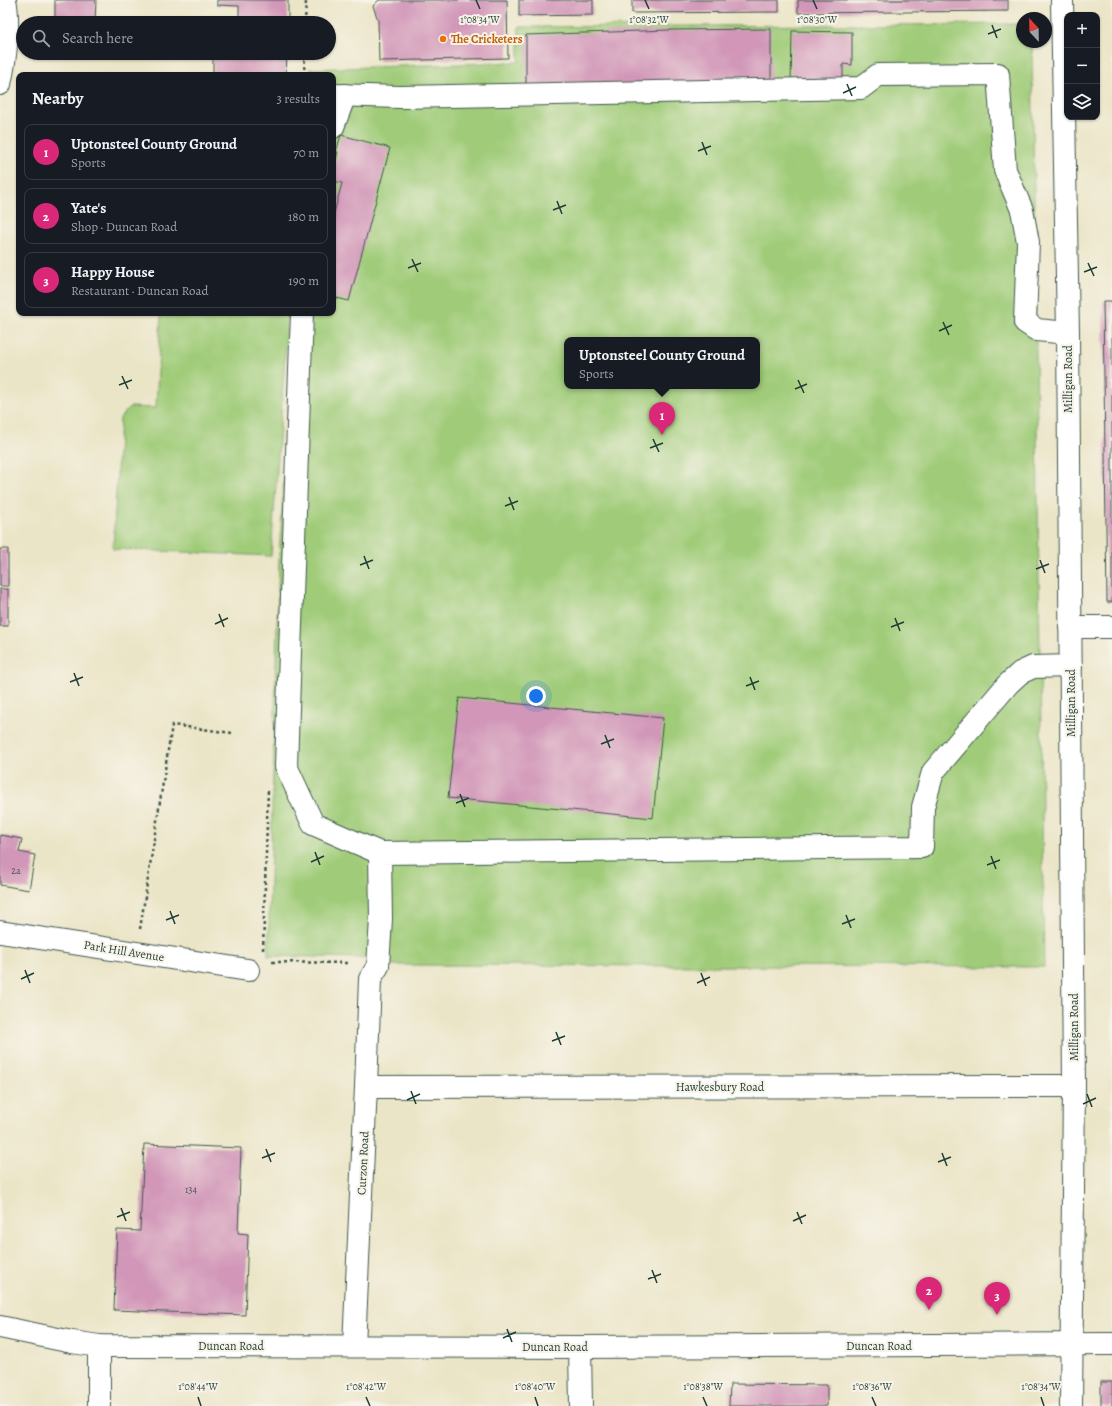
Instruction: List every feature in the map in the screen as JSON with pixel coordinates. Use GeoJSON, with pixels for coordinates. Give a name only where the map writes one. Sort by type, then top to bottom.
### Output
{"type":"FeatureCollection","features":[{"type":"Feature","properties":{"kind":"street"},"geometry":{"type":"LineString","coordinates":[[5,0],[6,33],[4,61],[7,83]]}},
{"type":"Feature","properties":{"kind":"street","name":"Milligan Road"},"geometry":{"type":"LineString","coordinates":[[1062,0],[1068,333],[1074,1086],[1071,1406]]}},
{"type":"Feature","properties":{"kind":"street"},"geometry":{"type":"LineString","coordinates":[[336,111],[339,95],[408,96],[860,88],[878,75],[998,74],[1005,170],[1022,210],[1028,242],[1025,322],[1037,330],[1068,333]]}},
{"type":"Feature","properties":{"kind":"street"},"geometry":{"type":"LineString","coordinates":[[302,316],[286,766],[313,824],[380,853],[922,848],[923,807],[932,772],[1008,684],[1020,674],[1033,666],[1071,666]]}},
{"type":"Feature","properties":{"kind":"street"},"geometry":{"type":"LineString","coordinates":[[1070,627],[1112,627]]}},
{"type":"Feature","properties":{"kind":"street","name":"Curzon Road"},"geometry":{"type":"LineString","coordinates":[[354,1346],[370,979],[378,966],[381,919],[380,853]]}},
{"type":"Feature","properties":{"kind":"street","name":"Park Hill Avenue"},"geometry":{"type":"LineString","coordinates":[[0,932],[248,970]]}},
{"type":"Feature","properties":{"kind":"street","name":"Hawkesbury Road"},"geometry":{"type":"LineString","coordinates":[[366,1087],[1074,1086]]}},
{"type":"Feature","properties":{"kind":"street","name":"Duncan Road"},"geometry":{"type":"LineString","coordinates":[[0,1326],[72,1342],[99,1346],[580,1347],[1112,1344]]}},
{"type":"Feature","properties":{"kind":"street"},"geometry":{"type":"LineString","coordinates":[[99,1346],[99,1406]]}},
{"type":"Feature","properties":{"kind":"street"},"geometry":{"type":"LineString","coordinates":[[580,1347],[581,1406]]}},
{"type":"Feature","properties":{"kind":"path"},"geometry":{"type":"LineString","coordinates":[[305,16],[306,0]]}},
{"type":"Feature","properties":{"kind":"path"},"geometry":{"type":"LineString","coordinates":[[304,72],[305,60]]}},
{"type":"Feature","properties":{"kind":"path"},"geometry":{"type":"LineString","coordinates":[[136,953],[172,725],[232,733]]}},
{"type":"Feature","properties":{"kind":"green space"},"geometry":{"type":"Polygon","coordinates":[[[1016,24],[1016,48],[1032,48],[1044,967],[395,965],[369,958],[268,956],[279,557],[295,316],[336,316],[336,72],[310,72],[310,69],[519,62],[519,27],[1016,24]]]}},
{"type":"Feature","properties":{"kind":"green space"},"geometry":{"type":"Polygon","coordinates":[[[161,316],[288,316],[271,556],[113,549],[120,418],[130,407],[156,408],[161,316]]]}},
{"type":"Feature","properties":{"kind":"building"},"geometry":{"type":"Polygon","coordinates":[[[55,0],[96,0],[95,16],[55,16],[55,0]]]}},
{"type":"Feature","properties":{"kind":"building"},"geometry":{"type":"Polygon","coordinates":[[[217,0],[288,0],[288,16],[239,16],[239,6],[217,5],[217,0]]]}},
{"type":"Feature","properties":{"kind":"building","name":"The Cricketers"},"geometry":{"type":"Polygon","coordinates":[[[379,0],[507,0],[508,58],[379,61],[378,20],[373,6],[379,0]]]}},
{"type":"Feature","properties":{"kind":"building"},"geometry":{"type":"Polygon","coordinates":[[[519,0],[593,0],[593,15],[519,16],[519,0]]]}},
{"type":"Feature","properties":{"kind":"building"},"geometry":{"type":"Polygon","coordinates":[[[632,0],[779,0],[779,12],[632,13],[632,0]]]}},
{"type":"Feature","properties":{"kind":"building"},"geometry":{"type":"Polygon","coordinates":[[[798,0],[1008,0],[1008,11],[798,13],[798,0]]]}},
{"type":"Feature","properties":{"kind":"building"},"geometry":{"type":"Polygon","coordinates":[[[771,29],[771,81],[526,91],[526,35],[669,30],[771,29]]]}},
{"type":"Feature","properties":{"kind":"building"},"geometry":{"type":"Polygon","coordinates":[[[792,31],[852,32],[852,65],[843,64],[843,86],[791,85],[792,31]]]}},
{"type":"Feature","properties":{"kind":"building"},"geometry":{"type":"Polygon","coordinates":[[[213,60],[287,60],[286,72],[213,72],[213,60]]]}},
{"type":"Feature","properties":{"kind":"building"},"geometry":{"type":"Polygon","coordinates":[[[341,135],[390,148],[349,301],[336,298],[336,206],[342,183],[336,182],[336,160],[338,152],[336,152],[341,135]]]}},
{"type":"Feature","properties":{"kind":"building"},"geometry":{"type":"Polygon","coordinates":[[[1103,301],[1112,301],[1112,602],[1107,602],[1103,301]]]}},
{"type":"Feature","properties":{"kind":"building"},"geometry":{"type":"Polygon","coordinates":[[[0,549],[8,549],[8,586],[0,586],[0,549]]]}},
{"type":"Feature","properties":{"kind":"building"},"geometry":{"type":"Polygon","coordinates":[[[0,589],[8,589],[8,626],[0,626],[0,589]]]}},
{"type":"Feature","properties":{"kind":"building"},"geometry":{"type":"Polygon","coordinates":[[[459,698],[663,718],[653,818],[448,798],[459,698]]]}},
{"type":"Feature","properties":{"kind":"building"},"geometry":{"type":"Polygon","coordinates":[[[0,835],[22,839],[19,852],[35,855],[29,890],[0,885],[0,835]]]}},
{"type":"Feature","properties":{"kind":"building"},"geometry":{"type":"Polygon","coordinates":[[[144,1144],[241,1148],[238,1233],[248,1234],[245,1315],[114,1310],[117,1230],[140,1231],[144,1144]]]}},
{"type":"Feature","properties":{"kind":"building"},"geometry":{"type":"Polygon","coordinates":[[[1101,1382],[1112,1382],[1112,1406],[1101,1406],[1101,1382]]]}},
{"type":"Feature","properties":{"kind":"building"},"geometry":{"type":"Polygon","coordinates":[[[730,1384],[827,1385],[827,1406],[729,1406],[730,1384]]]}},
{"type":"Feature","properties":{"kind":"place","name":"The Cricketers"},"geometry":{"type":"Point","coordinates":[443,39]}},
{"type":"Feature","properties":{"kind":"place","name":"Uptonsteel County Ground"},"geometry":{"type":"Point","coordinates":[662,435]}},
{"type":"Feature","properties":{"kind":"place","name":"Yate's"},"geometry":{"type":"Point","coordinates":[929,1310]}},
{"type":"Feature","properties":{"kind":"place","name":"Happy House"},"geometry":{"type":"Point","coordinates":[997,1315]}}]}
